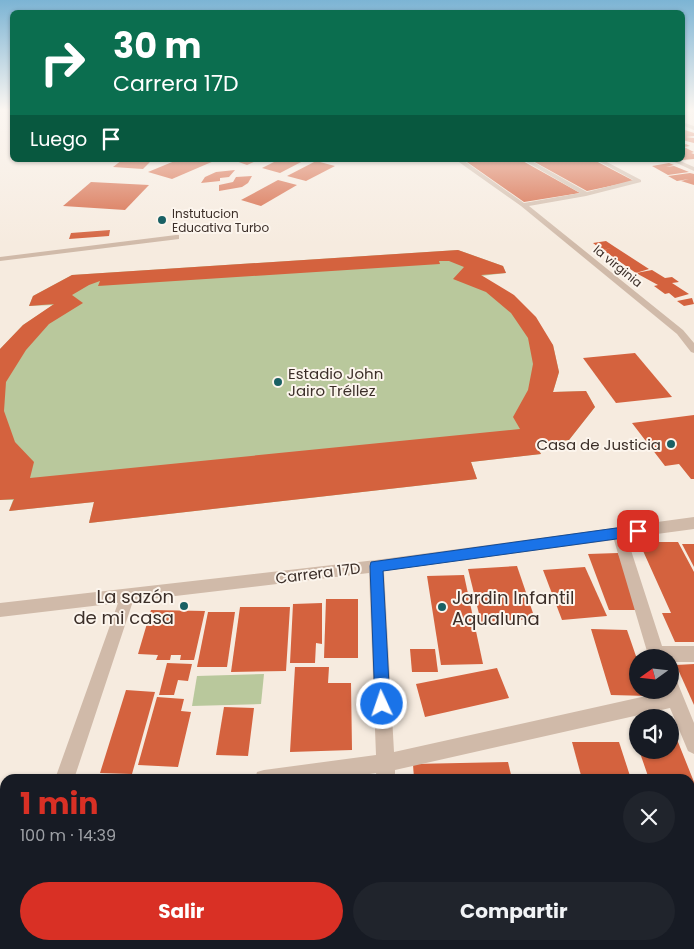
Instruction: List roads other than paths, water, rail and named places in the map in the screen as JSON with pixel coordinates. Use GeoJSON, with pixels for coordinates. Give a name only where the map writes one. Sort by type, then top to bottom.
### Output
{"type":"FeatureCollection","features":[{"type":"Feature","properties":{"kind":"street","name":"la virginia"},"geometry":{"type":"LineString","coordinates":[[462,162],[523,205],[680,332],[694,350]]}},
{"type":"Feature","properties":{"kind":"street"},"geometry":{"type":"LineString","coordinates":[[530,162],[586,194]]}},
{"type":"Feature","properties":{"kind":"street"},"geometry":{"type":"LineString","coordinates":[[523,205],[586,194],[639,181],[603,162]]}},
{"type":"Feature","properties":{"kind":"street"},"geometry":{"type":"LineString","coordinates":[[677,162],[694,170]]}},
{"type":"Feature","properties":{"kind":"street"},"geometry":{"type":"LineString","coordinates":[[0,259],[176,237]]}},
{"type":"Feature","properties":{"kind":"street","name":"Carrera 17D"},"geometry":{"type":"LineString","coordinates":[[0,610],[376,566],[694,523]]}},
{"type":"Feature","properties":{"kind":"street"},"geometry":{"type":"LineString","coordinates":[[619,533],[655,649]]}},
{"type":"Feature","properties":{"kind":"street"},"geometry":{"type":"LineString","coordinates":[[376,566],[386,771]]}},
{"type":"Feature","properties":{"kind":"street"},"geometry":{"type":"LineString","coordinates":[[66,774],[128,595]]}},
{"type":"Feature","properties":{"kind":"street"},"geometry":{"type":"LineString","coordinates":[[679,655],[694,654]]}},
{"type":"Feature","properties":{"kind":"street"},"geometry":{"type":"LineString","coordinates":[[340,774],[386,771],[648,699]]}},
{"type":"Feature","properties":{"kind":"street"},"geometry":{"type":"LineString","coordinates":[[676,699],[694,745]]}},
{"type":"Feature","properties":{"kind":"place","name":"Instutucion Educativa Turbo"},"geometry":{"type":"Point","coordinates":[162,220]}},
{"type":"Feature","properties":{"kind":"place","name":"Estadio John Jairo Tréllez"},"geometry":{"type":"Point","coordinates":[278,382]}},
{"type":"Feature","properties":{"kind":"place","name":"Casa de Justicia"},"geometry":{"type":"Point","coordinates":[671,444]}},
{"type":"Feature","properties":{"kind":"place","name":"La sazón de mi casa"},"geometry":{"type":"Point","coordinates":[184,606]}},
{"type":"Feature","properties":{"kind":"place","name":"Jardin Infantil Aqualuna"},"geometry":{"type":"Point","coordinates":[442,607]}}]}
